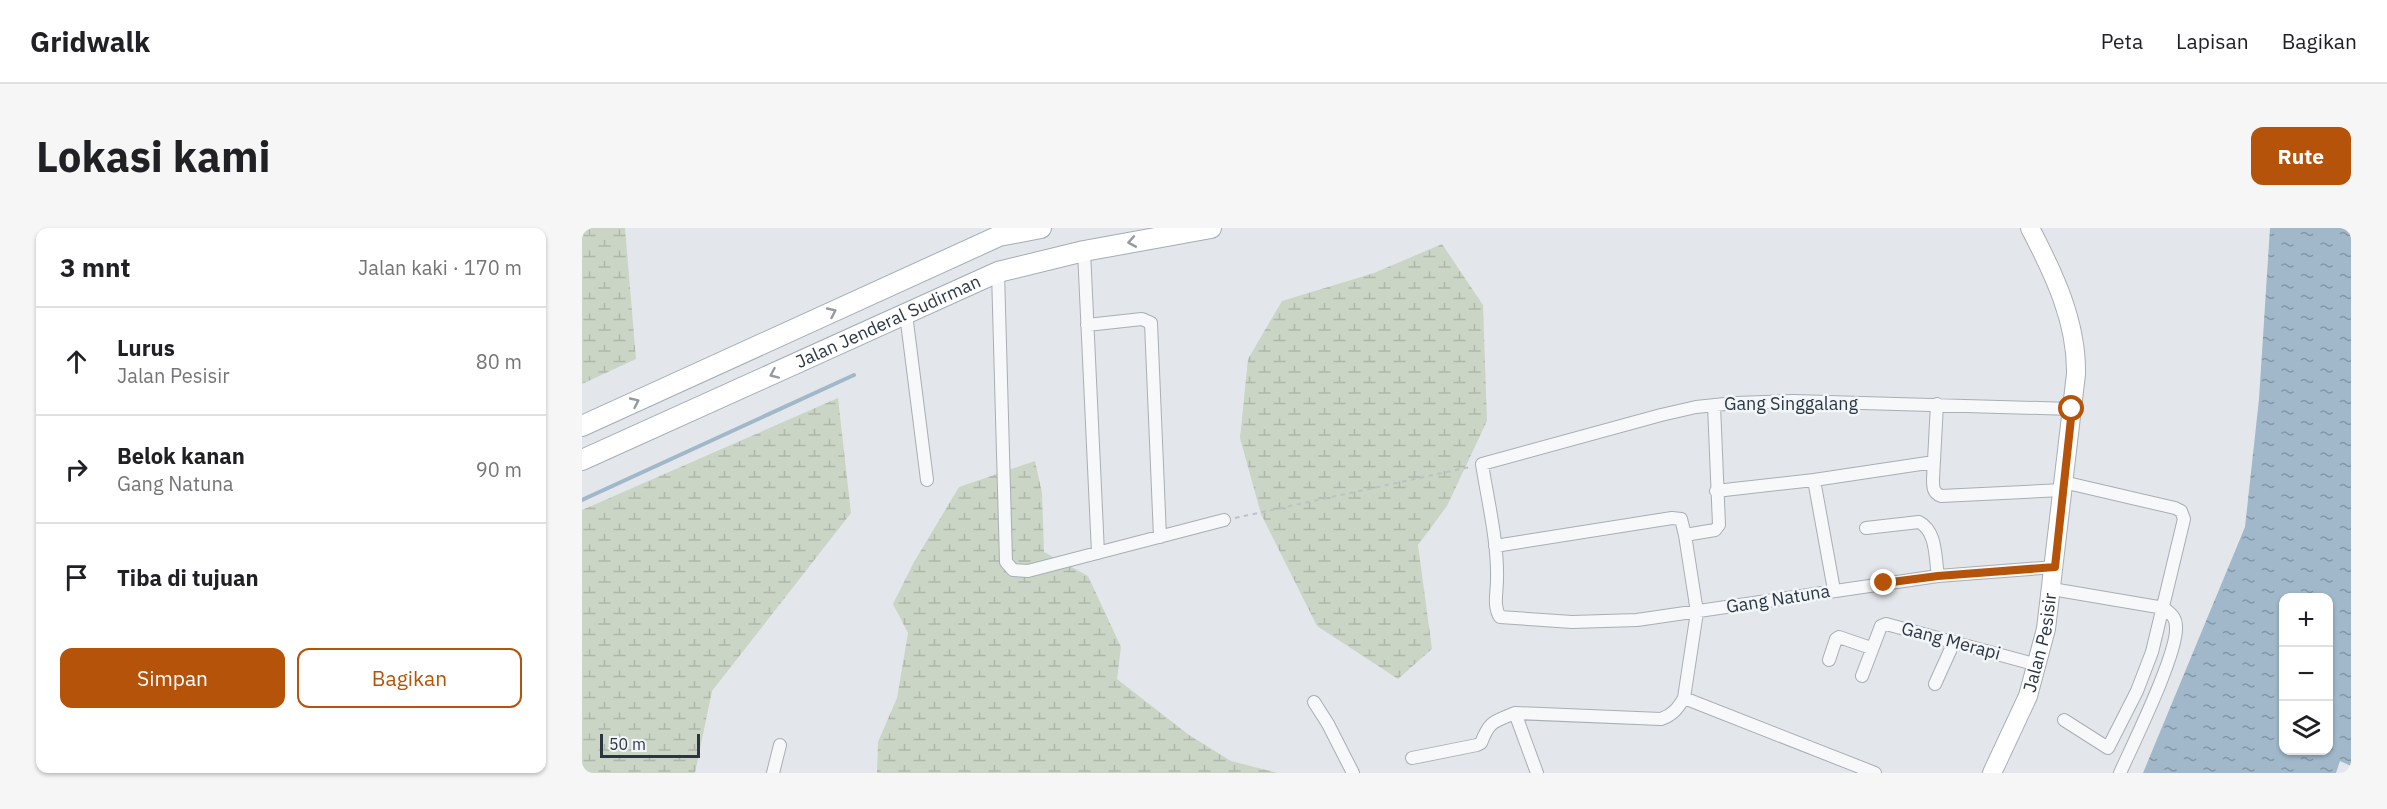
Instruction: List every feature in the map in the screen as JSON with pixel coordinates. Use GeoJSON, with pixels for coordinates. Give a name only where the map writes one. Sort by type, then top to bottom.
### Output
{"type":"FeatureCollection","features":[{"type":"Feature","properties":{"kind":"main road","name":"Jalan Jenderal Sudirman"},"geometry":{"type":"LineString","coordinates":[[582,426],[999,232],[1041,228]]}},
{"type":"Feature","properties":{"kind":"main road","name":"Jalan Jenderal Sudirman"},"geometry":{"type":"LineString","coordinates":[[582,460],[998,272],[1084,251],[1210,228]]}},
{"type":"Feature","properties":{"kind":"street","name":"Jalan Pesisir"},"geometry":{"type":"LineString","coordinates":[[1992,773],[2028,696],[2046,629],[2076,374],[2074,336],[2064,304],[2030,228]]}},
{"type":"Feature","properties":{"kind":"street"},"geometry":{"type":"LineString","coordinates":[[1084,251],[1098,553]]}},
{"type":"Feature","properties":{"kind":"street"},"geometry":{"type":"LineString","coordinates":[[998,272],[1006,562],[1013,570],[1028,571],[1224,520]]}},
{"type":"Feature","properties":{"kind":"street"},"geometry":{"type":"LineString","coordinates":[[906,314],[927,480]]}},
{"type":"Feature","properties":{"kind":"street"},"geometry":{"type":"LineString","coordinates":[[1087,325],[1142,319],[1150,323],[1160,537]]}},
{"type":"Feature","properties":{"kind":"street","name":"Gang Singgalang"},"geometry":{"type":"LineString","coordinates":[[1482,464],[1661,415],[1714,405],[1793,401],[2072,409]]}},
{"type":"Feature","properties":{"kind":"street"},"geometry":{"type":"LineString","coordinates":[[1937,404],[1933,488],[1936,494],[1941,496],[2063,486],[2181,511],[2184,522],[2152,652],[2137,691],[2108,748],[2064,720]]}},
{"type":"Feature","properties":{"kind":"street"},"geometry":{"type":"LineString","coordinates":[[1685,535],[1715,530],[1718,527],[1714,405]]}},
{"type":"Feature","properties":{"kind":"street"},"geometry":{"type":"LineString","coordinates":[[1716,491],[1814,480],[1934,462]]}},
{"type":"Feature","properties":{"kind":"street"},"geometry":{"type":"LineString","coordinates":[[1412,758],[1477,745],[1481,743],[1484,731],[1496,721],[1515,713],[1661,719],[1671,714],[1684,698],[1697,612],[1681,519],[1672,518],[1495,546],[1482,464]]}},
{"type":"Feature","properties":{"kind":"street"},"geometry":{"type":"LineString","coordinates":[[1814,480],[1834,590]]}},
{"type":"Feature","properties":{"kind":"street"},"geometry":{"type":"LineString","coordinates":[[1866,528],[1919,522],[1925,525],[1933,538],[1938,576]]}},
{"type":"Feature","properties":{"kind":"street","name":"Gang Natuna"},"geometry":{"type":"LineString","coordinates":[[1495,546],[1496,598],[1497,612],[1500,617],[1572,622],[1637,620],[1938,576],[2055,567]]}},
{"type":"Feature","properties":{"kind":"street"},"geometry":{"type":"LineString","coordinates":[[2052,589],[2164,608],[2175,620],[2175,638],[2166,664],[2120,773]]}},
{"type":"Feature","properties":{"kind":"street","name":"Gang Merapi"},"geometry":{"type":"LineString","coordinates":[[1862,676],[1881,626],[1886,624],[2038,665]]}},
{"type":"Feature","properties":{"kind":"street"},"geometry":{"type":"LineString","coordinates":[[1829,660],[1836,639],[1839,637],[1871,648]]}},
{"type":"Feature","properties":{"kind":"street"},"geometry":{"type":"LineString","coordinates":[[1935,684],[1954,642]]}},
{"type":"Feature","properties":{"kind":"street"},"geometry":{"type":"LineString","coordinates":[[1684,698],[1875,773]]}},
{"type":"Feature","properties":{"kind":"street"},"geometry":{"type":"LineString","coordinates":[[1314,702],[1353,773]]}},
{"type":"Feature","properties":{"kind":"street"},"geometry":{"type":"LineString","coordinates":[[1515,713],[1537,773]]}},
{"type":"Feature","properties":{"kind":"street"},"geometry":{"type":"LineString","coordinates":[[773,773],[780,745]]}},
{"type":"Feature","properties":{"kind":"path"},"geometry":{"type":"LineString","coordinates":[[1224,520],[1482,464]]}},
{"type":"Feature","properties":{"kind":"green space"},"geometry":{"type":"Polygon","coordinates":[[[582,228],[625,228],[636,359],[582,384],[582,228]]]}},
{"type":"Feature","properties":{"kind":"green space"},"geometry":{"type":"Polygon","coordinates":[[[1442,244],[1483,305],[1487,421],[1447,506],[1418,545],[1432,649],[1398,679],[1317,626],[1261,514],[1240,438],[1248,359],[1282,301],[1374,273],[1442,244]]]}},
{"type":"Feature","properties":{"kind":"green space"},"geometry":{"type":"Polygon","coordinates":[[[838,398],[851,513],[712,691],[695,773],[582,773],[582,510],[838,398]]]}},
{"type":"Feature","properties":{"kind":"green space"},"geometry":{"type":"Polygon","coordinates":[[[1035,461],[1042,493],[1044,552],[1088,576],[1121,647],[1117,679],[1189,735],[1231,761],[1278,773],[877,773],[878,742],[897,698],[908,633],[893,604],[914,562],[959,487],[1035,461]]]}},
{"type":"Feature","properties":{"kind":"water"},"geometry":{"type":"Polygon","coordinates":[[[2270,228],[2351,228],[2351,766],[2340,761],[2336,773],[2143,773],[2245,527],[2259,399],[2270,228]]]}},
{"type":"Feature","properties":{"kind":"waterway"},"geometry":{"type":"LineString","coordinates":[[582,500],[854,375]]}},
{"type":"Feature","properties":{"kind":"route"},"geometry":{"type":"LineString","coordinates":[[1884,583],[1938,576],[2055,567],[2072,409]]}}]}
